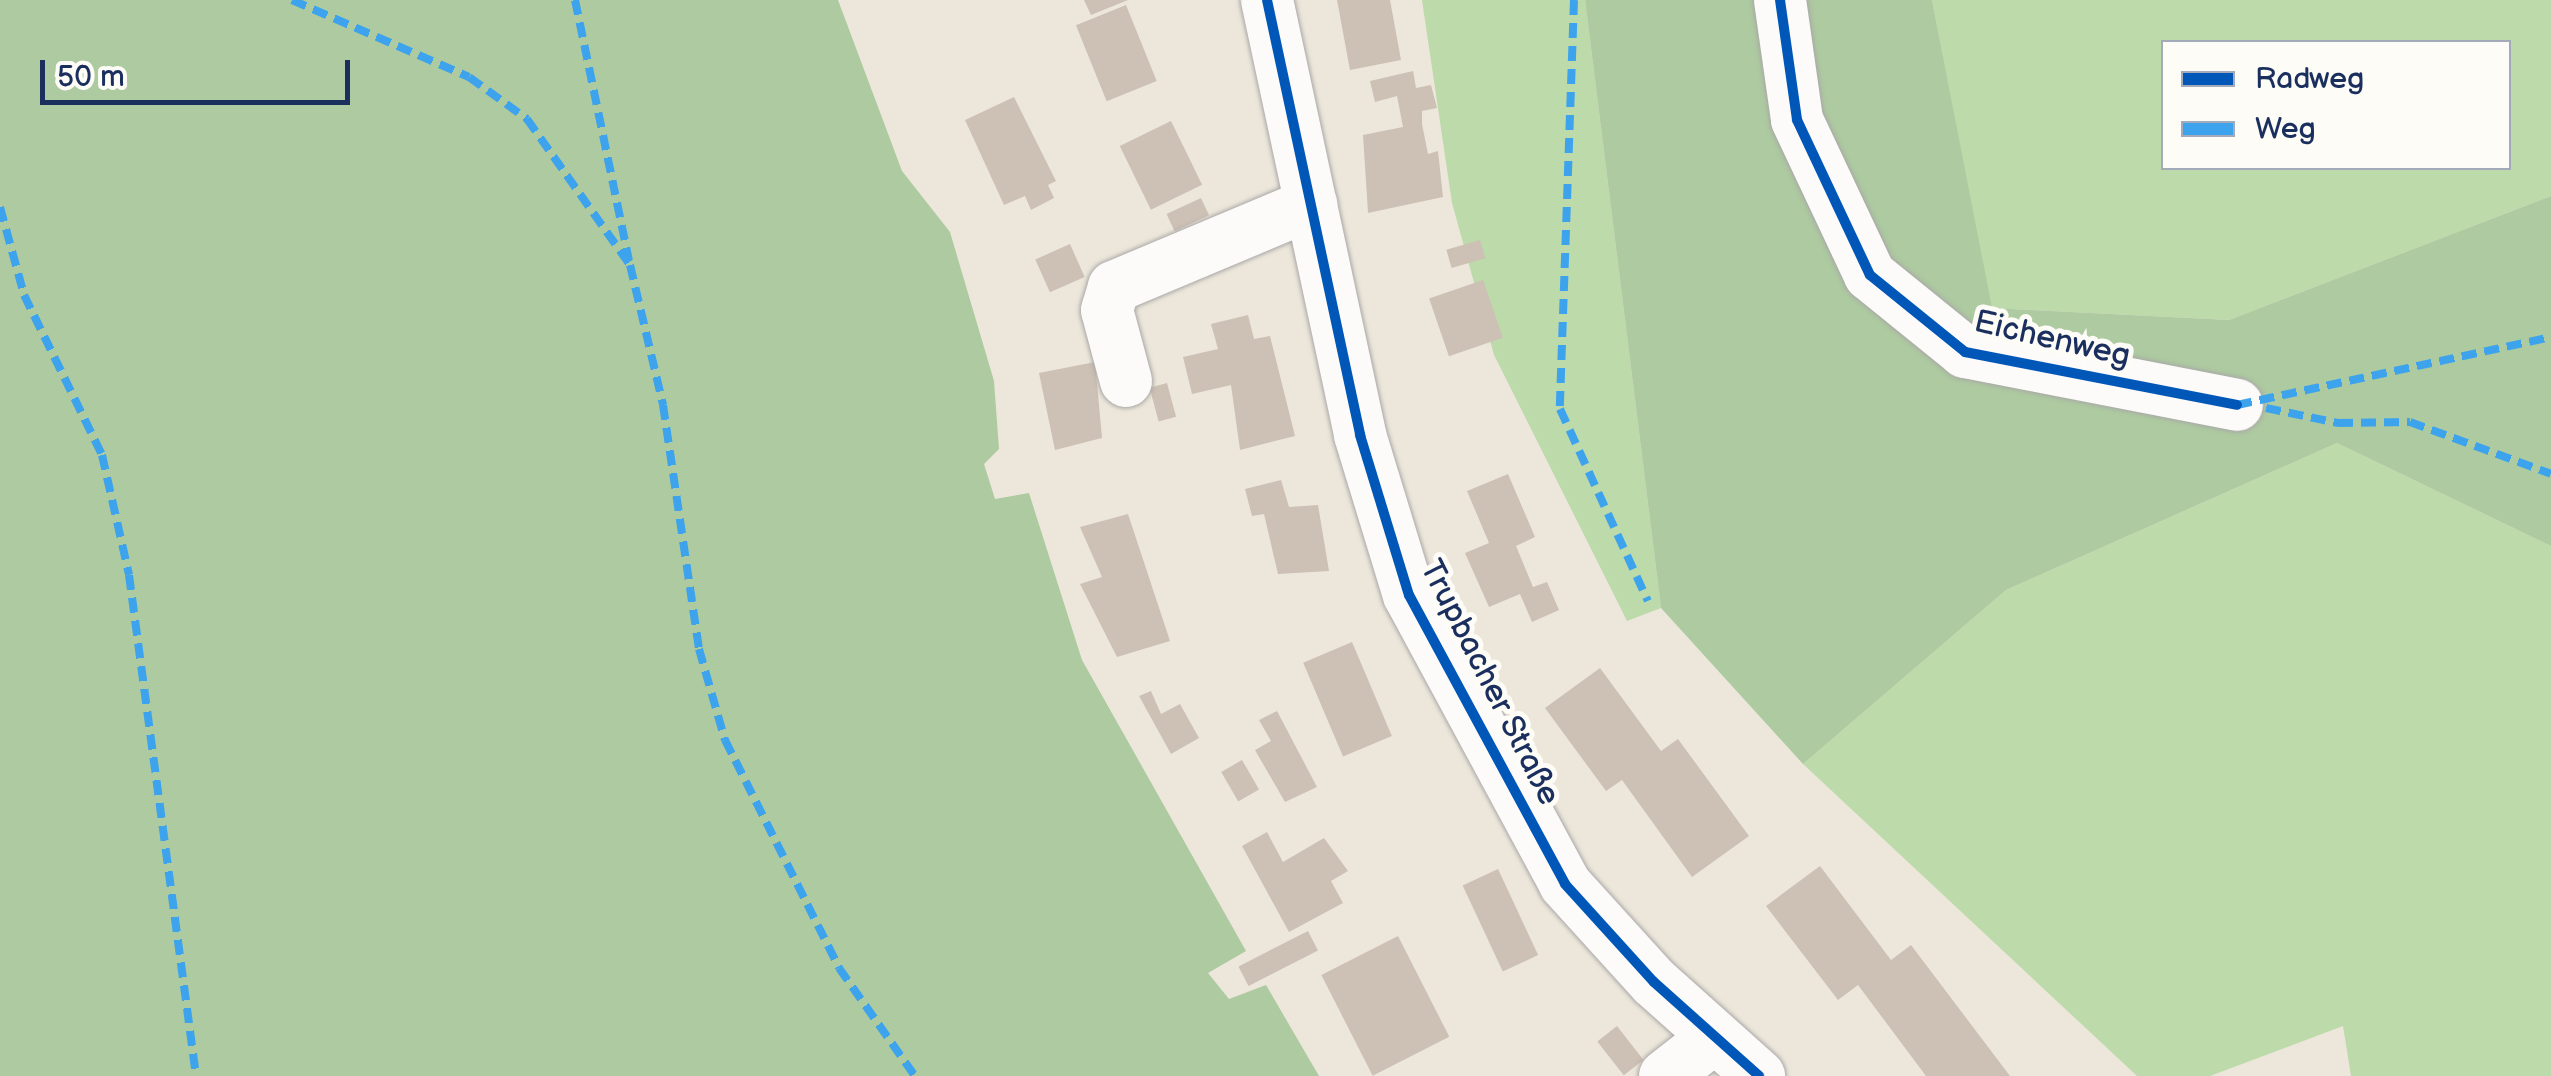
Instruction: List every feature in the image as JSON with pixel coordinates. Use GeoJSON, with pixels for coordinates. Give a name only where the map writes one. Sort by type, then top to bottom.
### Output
{"type":"FeatureCollection","features":[{"type":"Feature","properties":{"kind":"street","name":"Trupbacher Straße"},"geometry":{"type":"LineString","coordinates":[[1267,0],[1360,435],[1409,594],[1565,884],[1716,1037],[1760,1076]]}},
{"type":"Feature","properties":{"kind":"street","name":"Eichenweg"},"geometry":{"type":"LineString","coordinates":[[1780,0],[1797,120],[1870,276],[1965,352],[2237,404]]}},
{"type":"Feature","properties":{"kind":"street"},"geometry":{"type":"LineString","coordinates":[[1126,381],[1107,310],[1114,286],[1311,204]]}},
{"type":"Feature","properties":{"kind":"street"},"geometry":{"type":"LineString","coordinates":[[1664,1076],[1716,1037]]}},
{"type":"Feature","properties":{"kind":"green space"},"geometry":{"type":"Polygon","coordinates":[[[0,0],[838,0],[902,171],[950,232],[994,381],[999,449],[984,464],[995,499],[1029,493],[1082,660],[1246,951],[1208,973],[1229,999],[1266,985],[1319,1076],[0,1076],[0,0]]]}},
{"type":"Feature","properties":{"kind":"green space"},"geometry":{"type":"Polygon","coordinates":[[[1422,0],[1585,0],[1661,608],[1627,621],[1494,355],[1452,203],[1422,0]]]}},
{"type":"Feature","properties":{"kind":"green space"},"geometry":{"type":"Polygon","coordinates":[[[1585,0],[1932,0],[1992,308],[2229,320],[2551,196],[2551,546],[2337,443],[2006,590],[1803,764],[1661,608],[1585,0]]]}},
{"type":"Feature","properties":{"kind":"green space"},"geometry":{"type":"Polygon","coordinates":[[[1932,0],[2551,0],[2551,196],[2229,320],[1991,308],[1932,0]]]}},
{"type":"Feature","properties":{"kind":"green space"},"geometry":{"type":"Polygon","coordinates":[[[2337,443],[2551,546],[2551,1076],[2351,1076],[2343,1026],[2210,1076],[2137,1076],[1803,764],[2006,590],[2337,443]]]}},
{"type":"Feature","properties":{"kind":"building"},"geometry":{"type":"Polygon","coordinates":[[[1084,0],[1128,0],[1091,15],[1084,0]]]}},
{"type":"Feature","properties":{"kind":"building"},"geometry":{"type":"Polygon","coordinates":[[[1337,0],[1390,0],[1401,60],[1350,70],[1337,0]]]}},
{"type":"Feature","properties":{"kind":"building"},"geometry":{"type":"Polygon","coordinates":[[[1126,5],[1157,81],[1107,101],[1076,25],[1126,5]]]}},
{"type":"Feature","properties":{"kind":"building"},"geometry":{"type":"Polygon","coordinates":[[[1413,71],[1416,88],[1431,85],[1437,108],[1422,111],[1422,124],[1428,154],[1438,151],[1443,197],[1368,213],[1363,135],[1403,127],[1397,96],[1375,102],[1370,81],[1413,71]]]}},
{"type":"Feature","properties":{"kind":"building"},"geometry":{"type":"Polygon","coordinates":[[[1014,97],[1056,181],[1048,185],[1054,198],[1031,210],[1025,196],[1004,205],[965,120],[1014,97]]]}},
{"type":"Feature","properties":{"kind":"building"},"geometry":{"type":"Polygon","coordinates":[[[1171,121],[1202,185],[1151,210],[1120,146],[1171,121]]]}},
{"type":"Feature","properties":{"kind":"building"},"geometry":{"type":"Polygon","coordinates":[[[1201,198],[1209,215],[1175,231],[1167,214],[1201,198]]]}},
{"type":"Feature","properties":{"kind":"building"},"geometry":{"type":"Polygon","coordinates":[[[1480,240],[1485,258],[1452,268],[1446,250],[1480,240]]]}},
{"type":"Feature","properties":{"kind":"building"},"geometry":{"type":"Polygon","coordinates":[[[1070,244],[1085,277],[1050,292],[1035,259],[1070,244]]]}},
{"type":"Feature","properties":{"kind":"building"},"geometry":{"type":"Polygon","coordinates":[[[1483,280],[1503,338],[1449,356],[1429,299],[1483,280]]]}},
{"type":"Feature","properties":{"kind":"building"},"geometry":{"type":"Polygon","coordinates":[[[1248,315],[1254,339],[1270,336],[1295,436],[1240,450],[1231,385],[1192,394],[1183,357],[1218,349],[1211,324],[1248,315]]]}},
{"type":"Feature","properties":{"kind":"building"},"geometry":{"type":"Polygon","coordinates":[[[1095,362],[1102,438],[1055,450],[1039,373],[1095,362]]]}},
{"type":"Feature","properties":{"kind":"building"},"geometry":{"type":"Polygon","coordinates":[[[1167,383],[1176,417],[1159,421],[1150,388],[1167,383]]]}},
{"type":"Feature","properties":{"kind":"building"},"geometry":{"type":"Polygon","coordinates":[[[1508,474],[1535,537],[1516,546],[1533,587],[1547,582],[1559,610],[1532,622],[1520,594],[1489,607],[1465,553],[1489,543],[1467,491],[1508,474]]]}},
{"type":"Feature","properties":{"kind":"building"},"geometry":{"type":"Polygon","coordinates":[[[1281,480],[1289,507],[1318,505],[1329,571],[1278,574],[1264,514],[1252,516],[1245,489],[1281,480]]]}},
{"type":"Feature","properties":{"kind":"building"},"geometry":{"type":"Polygon","coordinates":[[[1128,514],[1170,641],[1117,657],[1080,584],[1102,577],[1080,527],[1128,514]]]}},
{"type":"Feature","properties":{"kind":"building"},"geometry":{"type":"Polygon","coordinates":[[[1352,642],[1392,736],[1343,757],[1303,663],[1352,642]]]}},
{"type":"Feature","properties":{"kind":"building"},"geometry":{"type":"Polygon","coordinates":[[[1600,668],[1661,751],[1678,739],[1749,836],[1692,877],[1622,780],[1606,791],[1545,708],[1600,668]]]}},
{"type":"Feature","properties":{"kind":"building"},"geometry":{"type":"Polygon","coordinates":[[[1151,691],[1161,714],[1180,704],[1199,738],[1171,754],[1139,696],[1151,691]]]}},
{"type":"Feature","properties":{"kind":"building"},"geometry":{"type":"Polygon","coordinates":[[[1277,711],[1317,787],[1285,802],[1255,750],[1271,741],[1259,720],[1277,711]]]}},
{"type":"Feature","properties":{"kind":"building"},"geometry":{"type":"Polygon","coordinates":[[[1242,760],[1259,789],[1238,801],[1221,772],[1242,760]]]}},
{"type":"Feature","properties":{"kind":"building"},"geometry":{"type":"Polygon","coordinates":[[[1267,832],[1283,862],[1324,838],[1348,871],[1331,881],[1343,903],[1289,932],[1242,846],[1267,832]]]}},
{"type":"Feature","properties":{"kind":"building"},"geometry":{"type":"Polygon","coordinates":[[[1820,866],[1891,960],[1911,945],[2010,1076],[1926,1076],[1858,985],[1838,1000],[1766,906],[1820,866]]]}},
{"type":"Feature","properties":{"kind":"building"},"geometry":{"type":"Polygon","coordinates":[[[1498,869],[1538,955],[1503,972],[1463,885],[1498,869]]]}},
{"type":"Feature","properties":{"kind":"building"},"geometry":{"type":"Polygon","coordinates":[[[1308,931],[1318,951],[1248,986],[1239,966],[1308,931]]]}},
{"type":"Feature","properties":{"kind":"building"},"geometry":{"type":"Polygon","coordinates":[[[1398,936],[1449,1037],[1373,1076],[1321,975],[1398,936]]]}},
{"type":"Feature","properties":{"kind":"building"},"geometry":{"type":"Polygon","coordinates":[[[1617,1026],[1643,1060],[1624,1075],[1597,1041],[1617,1026]]]}},
{"type":"Feature","properties":{"kind":"marked path"},"geometry":{"type":"LineString","coordinates":[[292,0],[469,77],[527,119],[630,265],[663,405],[699,649],[725,740],[839,968],[915,1076]]}},
{"type":"Feature","properties":{"kind":"marked path"},"geometry":{"type":"LineString","coordinates":[[575,0],[629,260]]}},
{"type":"Feature","properties":{"kind":"marked path"},"geometry":{"type":"LineString","coordinates":[[1574,0],[1560,409],[1648,601]]}},
{"type":"Feature","properties":{"kind":"marked path"},"geometry":{"type":"LineString","coordinates":[[0,207],[24,295],[102,455],[129,575],[196,1076]]}},
{"type":"Feature","properties":{"kind":"marked path"},"geometry":{"type":"LineString","coordinates":[[2237,405],[2551,337]]}},
{"type":"Feature","properties":{"kind":"marked path"},"geometry":{"type":"LineString","coordinates":[[2266,408],[2338,423],[2410,422],[2551,474]]}},
{"type":"Feature","properties":{"kind":"cycle path"},"geometry":{"type":"LineString","coordinates":[[1267,0],[1360,435],[1409,595],[1565,884],[1654,982],[1759,1076]]}},
{"type":"Feature","properties":{"kind":"cycle path"},"geometry":{"type":"LineString","coordinates":[[1780,0],[1797,120],[1870,275],[1965,352],[2237,405]]}}]}
